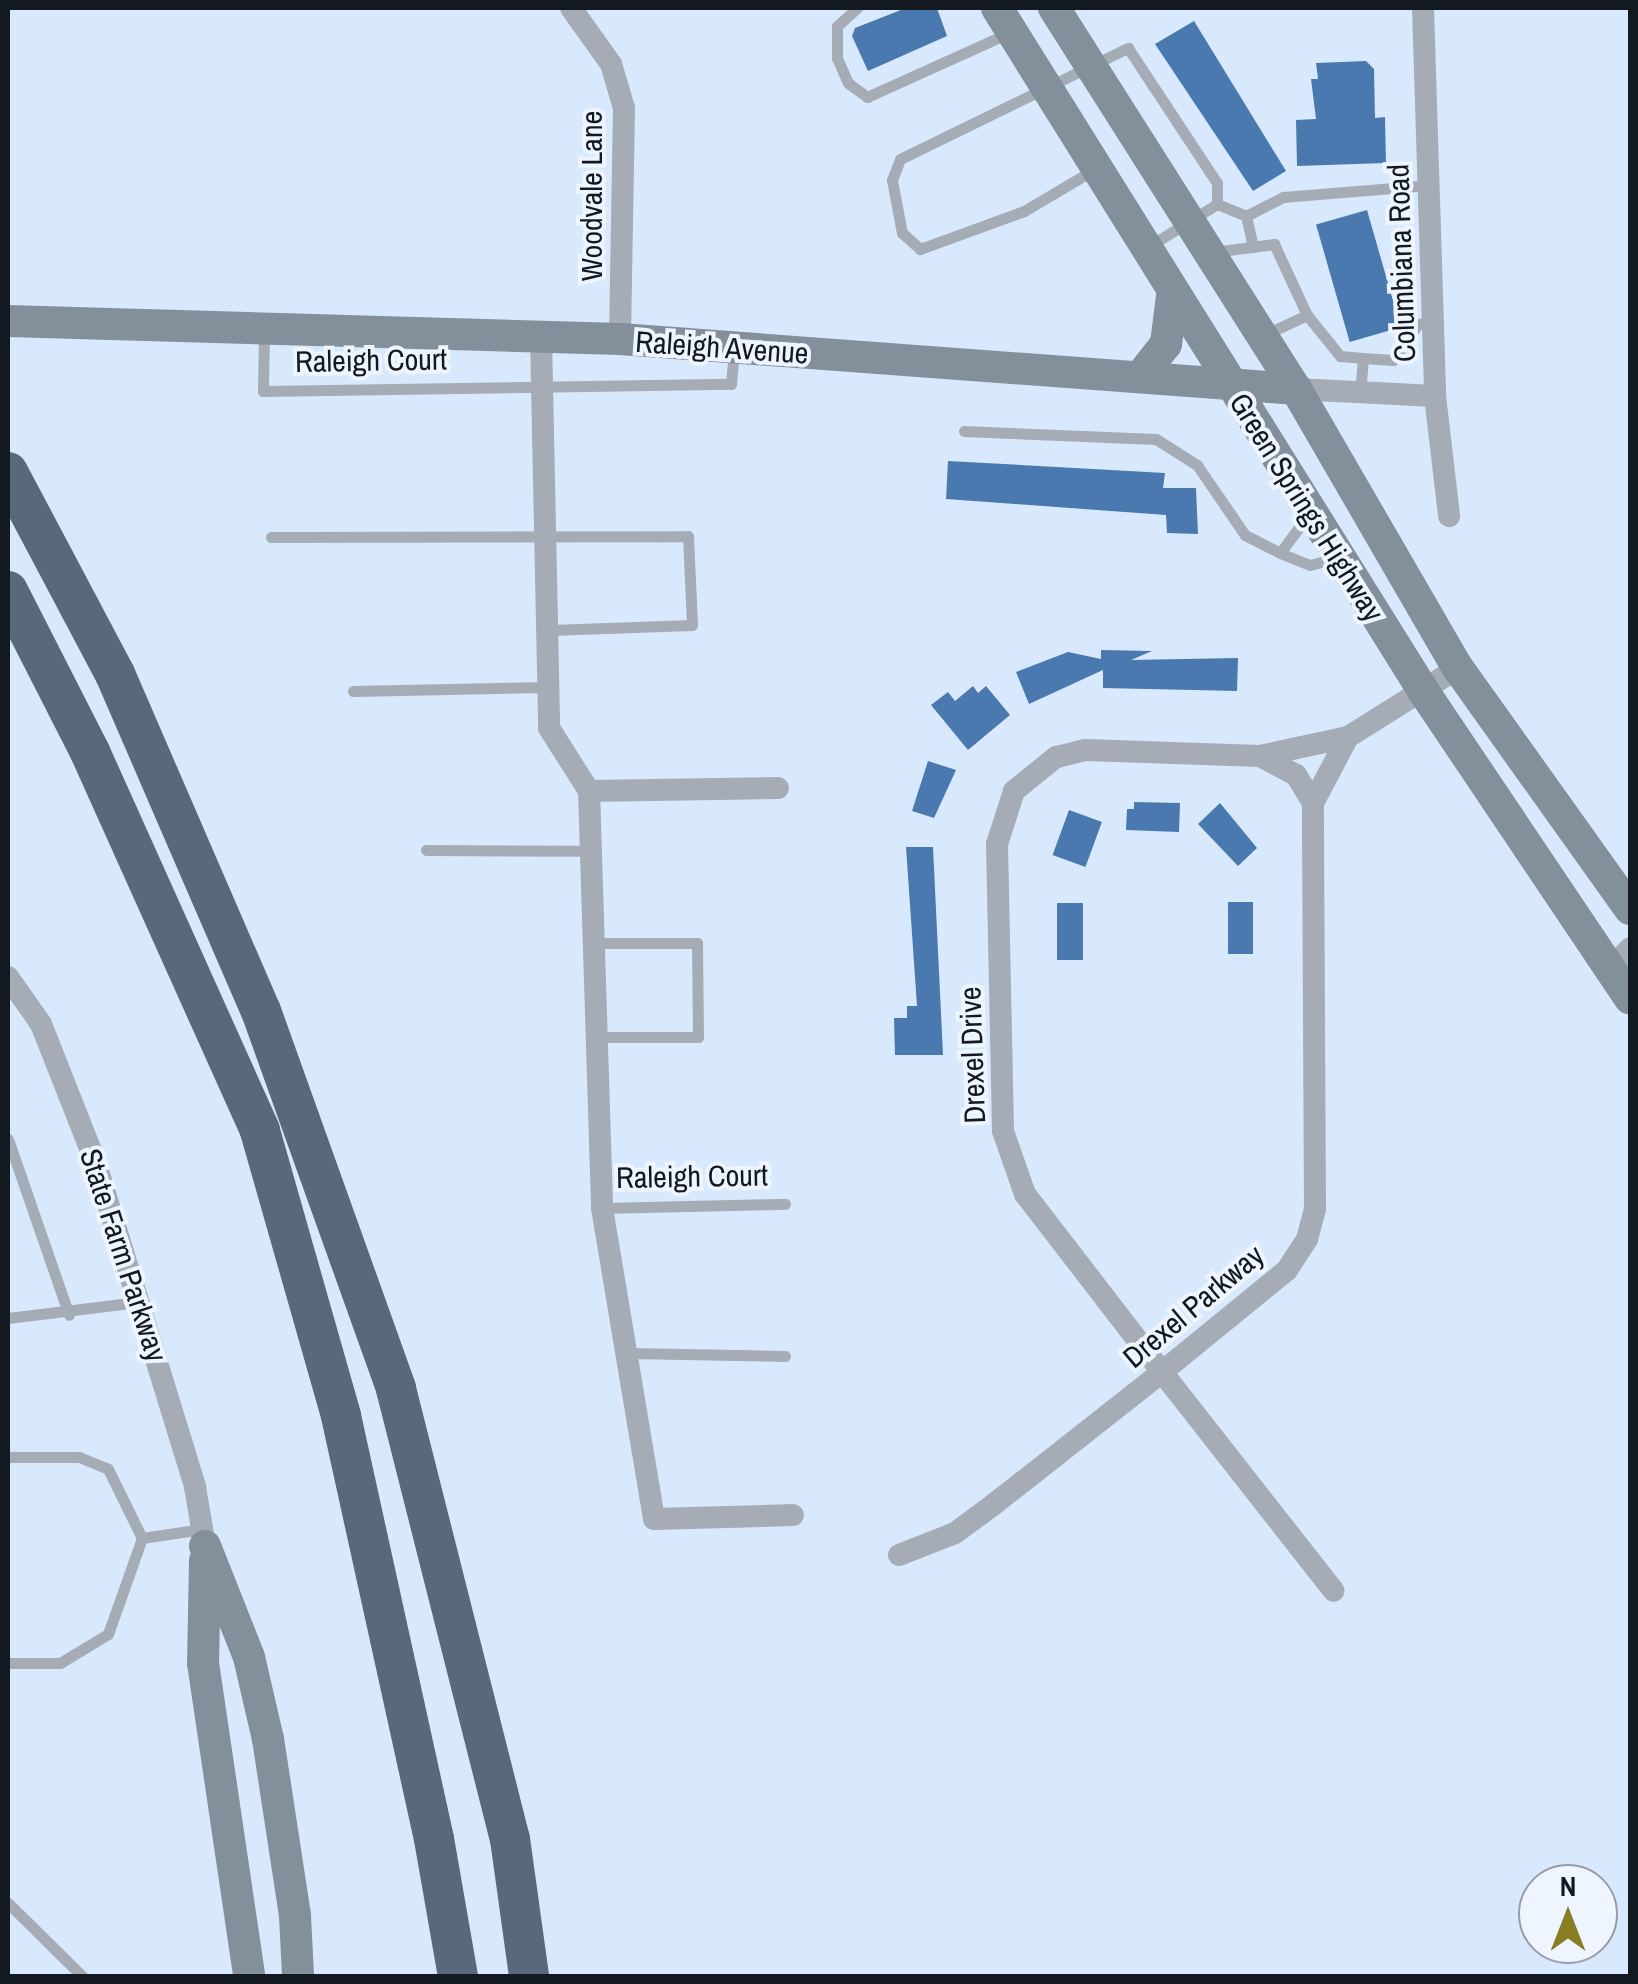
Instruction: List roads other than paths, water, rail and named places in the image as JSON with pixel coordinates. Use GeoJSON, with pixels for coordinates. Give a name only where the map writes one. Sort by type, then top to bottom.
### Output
{"type":"FeatureCollection","features":[{"type":"Feature","properties":{"kind":"highway"},"geometry":{"type":"LineString","coordinates":[[8,472],[115,674],[261,1011],[396,1389],[510,1838],[529,1976]]}},
{"type":"Feature","properties":{"kind":"highway"},"geometry":{"type":"LineString","coordinates":[[8,592],[90,752],[260,1131],[341,1416],[434,1839],[458,1976]]}},
{"type":"Feature","properties":{"kind":"highway"},"geometry":{"type":"LineString","coordinates":[[434,1839],[439,1976]]}},
{"type":"Feature","properties":{"kind":"main road","name":"Green Springs Highway"},"geometry":{"type":"LineString","coordinates":[[1054,8],[1094,70],[1204,213],[1210,253],[1296,389],[1458,668],[1630,909]]}},
{"type":"Feature","properties":{"kind":"main road","name":"Green Springs Highway"},"geometry":{"type":"LineString","coordinates":[[1005,20],[1172,296],[1424,692],[1620,958],[1630,998]]}},
{"type":"Feature","properties":{"kind":"main road"},"geometry":{"type":"LineString","coordinates":[[1140,377],[1166,344],[1172,296]]}},
{"type":"Feature","properties":{"kind":"main road","name":"Raleigh Avenue"},"geometry":{"type":"LineString","coordinates":[[8,321],[620,340],[1296,389]]}},
{"type":"Feature","properties":{"kind":"main road","name":"State Farm Parkway"},"geometry":{"type":"LineString","coordinates":[[204,1538],[204,1663],[249,1976]]}},
{"type":"Feature","properties":{"kind":"main road","name":"State Farm Parkway"},"geometry":{"type":"LineString","coordinates":[[204,1538],[249,1658],[268,1740],[295,1916],[298,1976]]}},
{"type":"Feature","properties":{"kind":"street","name":"Woodvale Lane"},"geometry":{"type":"LineString","coordinates":[[571,8],[611,64],[624,108],[620,340]]}},
{"type":"Feature","properties":{"kind":"street","name":"Columbiana Road"},"geometry":{"type":"LineString","coordinates":[[1423,8],[1435,396],[1449,516]]}},
{"type":"Feature","properties":{"kind":"street"},"geometry":{"type":"LineString","coordinates":[[541,337],[543,539],[550,630],[549,728],[590,791],[778,788]]}},
{"type":"Feature","properties":{"kind":"street","name":"Raleigh Avenue"},"geometry":{"type":"LineString","coordinates":[[1296,389],[1435,396]]}},
{"type":"Feature","properties":{"kind":"street"},"geometry":{"type":"LineString","coordinates":[[1348,736],[1458,668]]}},
{"type":"Feature","properties":{"kind":"street","name":"Drexel Drive"},"geometry":{"type":"LineString","coordinates":[[1334,1590],[1025,1194],[1003,1131],[997,844],[1014,791],[1056,757],[1114,746],[1260,756],[1348,736]]}},
{"type":"Feature","properties":{"kind":"street","name":"Drexel Parkway"},"geometry":{"type":"LineString","coordinates":[[899,1554],[955,1533],[1286,1270],[1307,1238],[1316,1209],[1312,803],[1348,736]]}},
{"type":"Feature","properties":{"kind":"street","name":"Drexel Drive"},"geometry":{"type":"LineString","coordinates":[[1260,756],[1296,775]]}},
{"type":"Feature","properties":{"kind":"street","name":"Drexel Parkway"},"geometry":{"type":"LineString","coordinates":[[1296,775],[1312,803]]}},
{"type":"Feature","properties":{"kind":"street","name":"Raleigh Court"},"geometry":{"type":"LineString","coordinates":[[590,791],[593,1037],[602,1208],[654,1519],[793,1515]]}},
{"type":"Feature","properties":{"kind":"street","name":"State Farm Parkway"},"geometry":{"type":"LineString","coordinates":[[8,977],[41,1024],[142,1301],[204,1538]]}},
{"type":"Feature","properties":{"kind":"lane"},"geometry":{"type":"LineString","coordinates":[[856,8],[838,26],[838,58],[848,83],[867,97],[1005,20]]}},
{"type":"Feature","properties":{"kind":"lane"},"geometry":{"type":"LineString","coordinates":[[1095,169],[963,238],[920,249],[902,234],[892,180],[900,160],[1094,70],[1128,48],[1217,182],[1204,213]]}},
{"type":"Feature","properties":{"kind":"lane"},"geometry":{"type":"LineString","coordinates":[[1144,249],[1204,213],[1246,216],[1283,198],[1428,185]]}},
{"type":"Feature","properties":{"kind":"lane"},"geometry":{"type":"LineString","coordinates":[[1246,216],[1254,247]]}},
{"type":"Feature","properties":{"kind":"lane"},"geometry":{"type":"LineString","coordinates":[[1210,253],[1274,244],[1307,316],[1340,356],[1394,360],[1418,324],[1433,323]]}},
{"type":"Feature","properties":{"kind":"lane"},"geometry":{"type":"LineString","coordinates":[[1262,336],[1307,316]]}},
{"type":"Feature","properties":{"kind":"lane","name":"Raleigh Court"},"geometry":{"type":"LineString","coordinates":[[264,329],[263,392],[731,384],[734,348]]}},
{"type":"Feature","properties":{"kind":"lane"},"geometry":{"type":"LineString","coordinates":[[1360,392],[1363,358]]}},
{"type":"Feature","properties":{"kind":"lane"},"geometry":{"type":"LineString","coordinates":[[964,430],[1156,438],[1198,465],[1244,535],[1310,565],[1339,557]]}},
{"type":"Feature","properties":{"kind":"lane"},"geometry":{"type":"LineString","coordinates":[[1280,553],[1311,512]]}},
{"type":"Feature","properties":{"kind":"lane"},"geometry":{"type":"LineString","coordinates":[[271,537],[688,536],[692,624],[550,630]]}},
{"type":"Feature","properties":{"kind":"lane"},"geometry":{"type":"LineString","coordinates":[[353,691],[548,687]]}},
{"type":"Feature","properties":{"kind":"lane"},"geometry":{"type":"LineString","coordinates":[[426,850],[591,851]]}},
{"type":"Feature","properties":{"kind":"lane"},"geometry":{"type":"LineString","coordinates":[[593,1037],[698,1037],[697,943],[594,943]]}},
{"type":"Feature","properties":{"kind":"lane"},"geometry":{"type":"LineString","coordinates":[[8,1139],[69,1314]]}},
{"type":"Feature","properties":{"kind":"lane","name":"Raleigh Court"},"geometry":{"type":"LineString","coordinates":[[602,1208],[784,1204]]}},
{"type":"Feature","properties":{"kind":"lane"},"geometry":{"type":"LineString","coordinates":[[8,1318],[69,1314],[142,1301]]}},
{"type":"Feature","properties":{"kind":"lane"},"geometry":{"type":"LineString","coordinates":[[628,1353],[785,1356]]}},
{"type":"Feature","properties":{"kind":"lane"},"geometry":{"type":"LineString","coordinates":[[8,1457],[79,1457],[108,1469],[142,1538],[108,1634],[60,1664],[8,1663]]}},
{"type":"Feature","properties":{"kind":"lane"},"geometry":{"type":"LineString","coordinates":[[142,1538],[204,1538]]}},
{"type":"Feature","properties":{"kind":"lane"},"geometry":{"type":"LineString","coordinates":[[8,1903],[82,1976]]}}]}
